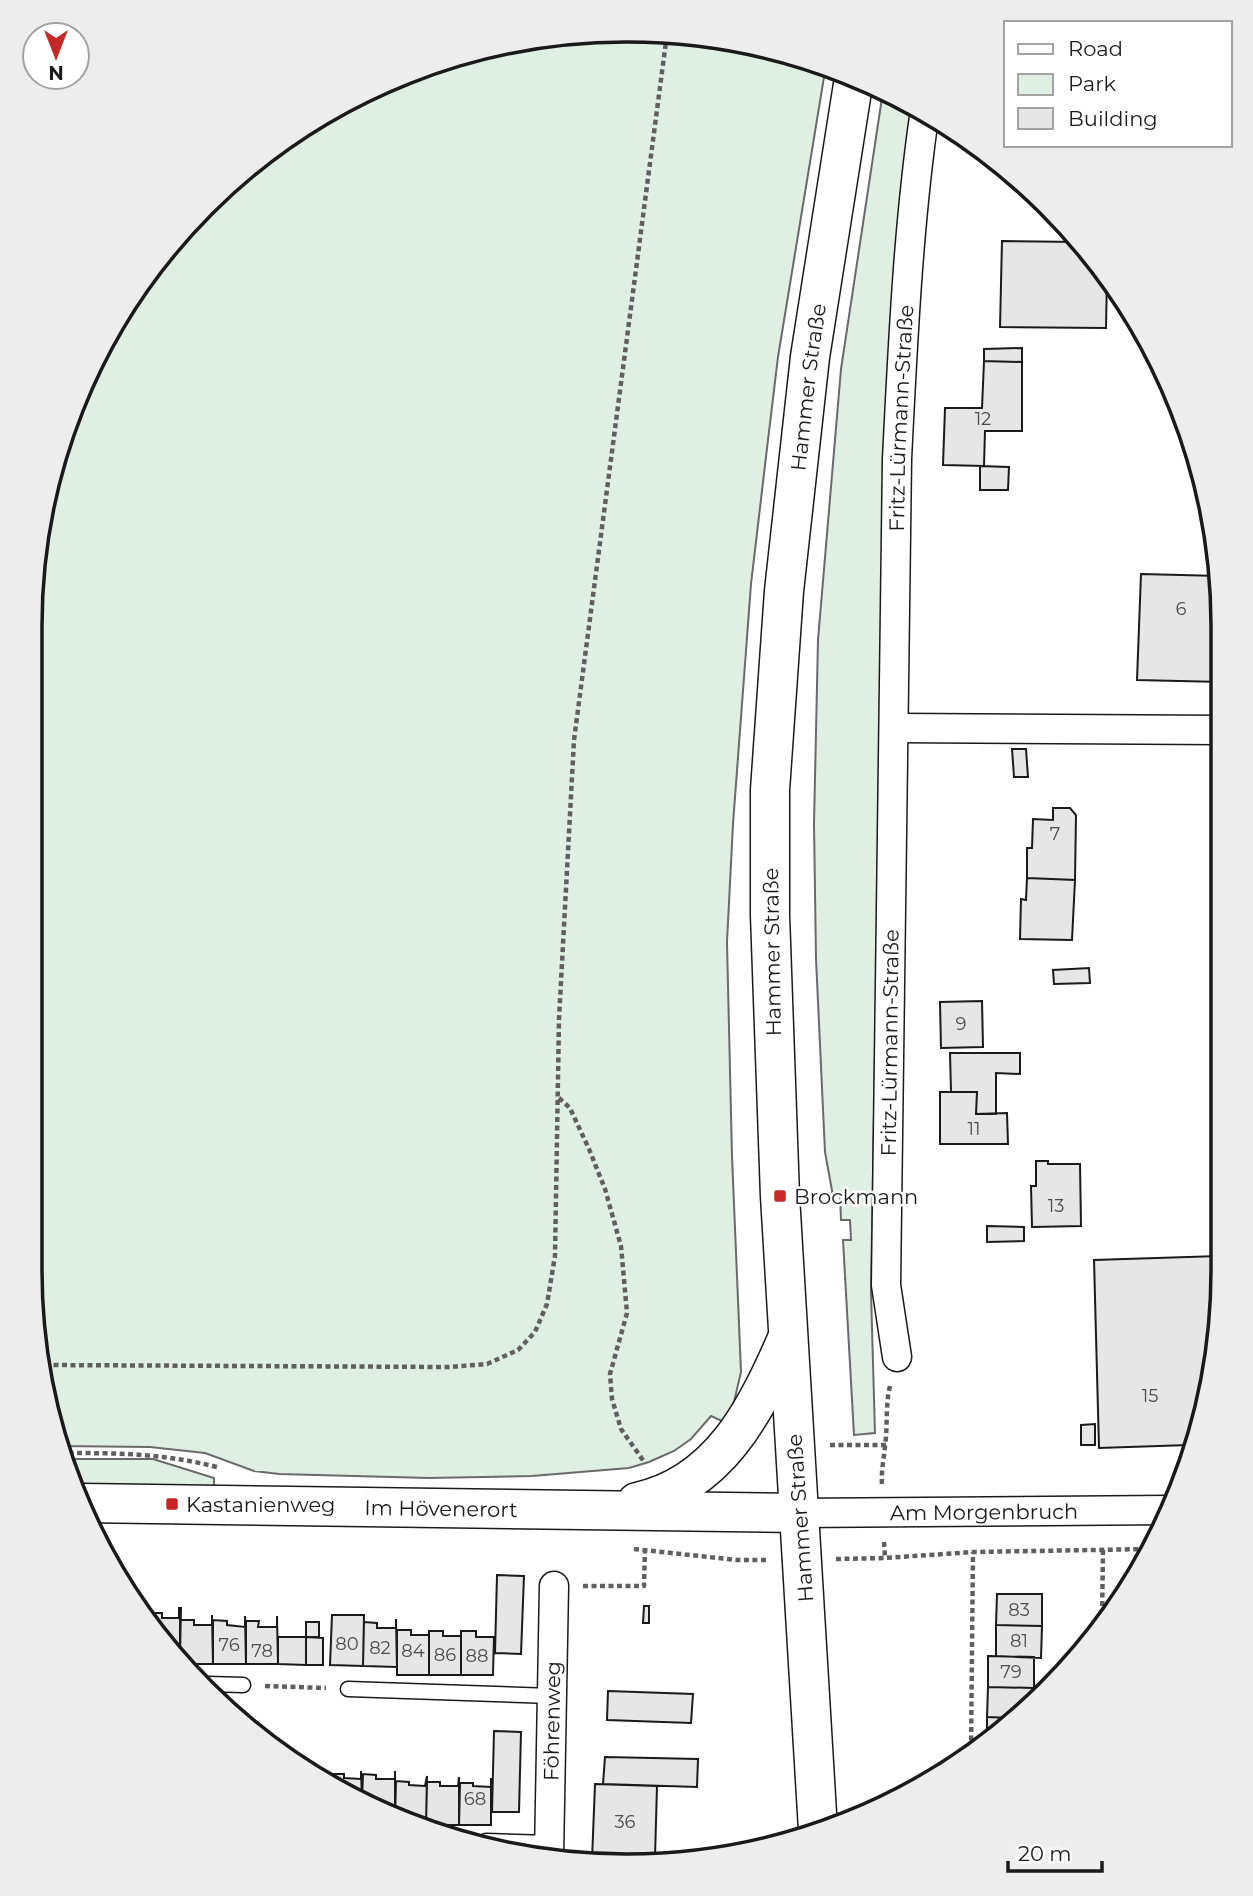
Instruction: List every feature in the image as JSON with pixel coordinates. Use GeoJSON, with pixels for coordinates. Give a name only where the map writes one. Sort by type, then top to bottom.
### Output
{"type":"FeatureCollection","features":[{"type":"Feature","properties":{"kind":"main road","name":"Hammer Straße"},"geometry":{"type":"LineString","coordinates":[[818,1822],[804,1559],[787,1337],[770,915],[770,790],[784,592],[810,357],[853,87]]}},
{"type":"Feature","properties":{"kind":"main road"},"geometry":{"type":"LineString","coordinates":[[593,1510],[651,1499],[674,1491],[711,1465],[755,1405],[787,1337]]}},
{"type":"Feature","properties":{"kind":"main road","name":"Im Hövenerort"},"geometry":{"type":"LineString","coordinates":[[91,1503],[800,1513]]}},
{"type":"Feature","properties":{"kind":"street","name":"Fritz-Lürmann-Straße"},"geometry":{"type":"LineString","coordinates":[[897,1357],[886,1285],[897,459],[902,345],[916,170],[923,123]]}},
{"type":"Feature","properties":{"kind":"street"},"geometry":{"type":"LineString","coordinates":[[894,728],[1211,730]]}},
{"type":"Feature","properties":{"kind":"street","name":"Am Morgenbruch"},"geometry":{"type":"LineString","coordinates":[[800,1513],[1159,1510]]}},
{"type":"Feature","properties":{"kind":"street","name":"Föhrenweg"},"geometry":{"type":"LineString","coordinates":[[549,1849],[555,1586]]}},
{"type":"Feature","properties":{"kind":"lane"},"geometry":{"type":"LineString","coordinates":[[214,1684],[243,1685]]}},
{"type":"Feature","properties":{"kind":"lane"},"geometry":{"type":"LineString","coordinates":[[348,1689],[552,1696]]}},
{"type":"Feature","properties":{"kind":"path"},"geometry":{"type":"LineString","coordinates":[[50,1365],[449,1367],[487,1364],[519,1350],[536,1332],[547,1304],[553,1268],[559,1019],[574,740],[666,43]]}},
{"type":"Feature","properties":{"kind":"path"},"geometry":{"type":"LineString","coordinates":[[558,1097],[570,1108],[589,1149],[605,1189],[621,1246],[627,1313],[610,1374],[612,1399],[621,1429],[649,1469]]}},
{"type":"Feature","properties":{"kind":"path"},"geometry":{"type":"LineString","coordinates":[[882,1512],[881,1469],[886,1444],[885,1404],[897,1357]]}},
{"type":"Feature","properties":{"kind":"path"},"geometry":{"type":"LineString","coordinates":[[794,1446],[886,1444]]}},
{"type":"Feature","properties":{"kind":"path"},"geometry":{"type":"LineString","coordinates":[[72,1453],[143,1454],[221,1468]]}},
{"type":"Feature","properties":{"kind":"path"},"geometry":{"type":"LineString","coordinates":[[555,1586],[644,1586],[645,1549]]}},
{"type":"Feature","properties":{"kind":"path"},"geometry":{"type":"LineString","coordinates":[[1101,1609],[1103,1549]]}},
{"type":"Feature","properties":{"kind":"path"},"geometry":{"type":"LineString","coordinates":[[804,1559],[1140,1549]]}},
{"type":"Feature","properties":{"kind":"path"},"geometry":{"type":"LineString","coordinates":[[971,1741],[973,1552]]}},
{"type":"Feature","properties":{"kind":"path"},"geometry":{"type":"LineString","coordinates":[[243,1685],[348,1689]]}},
{"type":"Feature","properties":{"kind":"green space"},"geometry":{"type":"Polygon","coordinates":[[[626,42],[665,43],[741,53],[824,77],[778,357],[751,584],[733,824],[727,942],[741,1372],[734,1402],[724,1422],[711,1416],[691,1439],[674,1451],[649,1462],[629,1468],[532,1476],[429,1478],[279,1474],[254,1471],[205,1453],[150,1447],[70,1446],[53,1384],[43,1308],[43,588],[53,512],[62,475],[86,403],[102,368],[120,334],[163,271],[213,213],[241,187],[302,141],[334,120],[403,86],[475,62],[512,53],[588,43],[626,42]]]}},
{"type":"Feature","properties":{"kind":"green space"},"geometry":{"type":"Polygon","coordinates":[[[882,100],[915,118],[877,939],[871,1292],[875,1433],[854,1435],[843,1240],[851,1240],[850,1220],[841,1220],[840,1195],[833,1196],[825,1152],[816,959],[814,824],[818,640],[841,369],[882,100]]]}},
{"type":"Feature","properties":{"kind":"green space"},"geometry":{"type":"Polygon","coordinates":[[[74,1459],[153,1459],[214,1478],[214,1487],[83,1486],[74,1459]]]}},
{"type":"Feature","properties":{"kind":"building"},"geometry":{"type":"Polygon","coordinates":[[[1002,241],[1067,242],[1107,294],[1106,328],[1000,327],[1002,241]]]}},
{"type":"Feature","properties":{"kind":"building"},"geometry":{"type":"Polygon","coordinates":[[[1022,348],[1022,362],[984,361],[984,349],[1022,348]]]}},
{"type":"Feature","properties":{"kind":"building"},"geometry":{"type":"Polygon","coordinates":[[[984,361],[1022,362],[1022,431],[985,431],[984,466],[943,465],[945,408],[982,408],[984,361]]]}},
{"type":"Feature","properties":{"kind":"building"},"geometry":{"type":"Polygon","coordinates":[[[980,466],[1009,467],[1008,490],[980,490],[980,466]]]}},
{"type":"Feature","properties":{"kind":"building"},"geometry":{"type":"Polygon","coordinates":[[[1141,574],[1209,576],[1211,682],[1137,680],[1141,574]]]}},
{"type":"Feature","properties":{"kind":"building"},"geometry":{"type":"Polygon","coordinates":[[[1012,749],[1026,749],[1028,777],[1014,777],[1012,749]]]}},
{"type":"Feature","properties":{"kind":"building"},"geometry":{"type":"Polygon","coordinates":[[[1053,808],[1070,808],[1076,815],[1075,880],[1027,878],[1027,848],[1032,848],[1033,819],[1053,820],[1053,808]]]}},
{"type":"Feature","properties":{"kind":"building"},"geometry":{"type":"Polygon","coordinates":[[[1027,878],[1075,880],[1072,940],[1020,939],[1021,899],[1026,900],[1027,878]]]}},
{"type":"Feature","properties":{"kind":"building"},"geometry":{"type":"Polygon","coordinates":[[[1089,968],[1090,983],[1054,984],[1053,970],[1089,968]]]}},
{"type":"Feature","properties":{"kind":"building"},"geometry":{"type":"Polygon","coordinates":[[[982,1001],[983,1047],[941,1048],[940,1002],[982,1001]]]}},
{"type":"Feature","properties":{"kind":"building"},"geometry":{"type":"Polygon","coordinates":[[[950,1053],[1020,1053],[1020,1074],[996,1073],[996,1114],[976,1114],[977,1092],[951,1092],[950,1053]]]}},
{"type":"Feature","properties":{"kind":"building"},"geometry":{"type":"Polygon","coordinates":[[[940,1092],[977,1092],[976,1114],[1007,1113],[1008,1144],[940,1144],[940,1092]]]}},
{"type":"Feature","properties":{"kind":"building"},"geometry":{"type":"Polygon","coordinates":[[[1036,1161],[1048,1161],[1048,1164],[1080,1164],[1081,1226],[1032,1227],[1031,1186],[1036,1186],[1036,1161]]]}},
{"type":"Feature","properties":{"kind":"building"},"geometry":{"type":"Polygon","coordinates":[[[987,1226],[1024,1227],[1024,1241],[987,1242],[987,1226]]]}},
{"type":"Feature","properties":{"kind":"building"},"geometry":{"type":"Polygon","coordinates":[[[1211,1256],[1206,1346],[1200,1384],[1184,1445],[1099,1448],[1094,1260],[1211,1256]]]}},
{"type":"Feature","properties":{"kind":"building"},"geometry":{"type":"Polygon","coordinates":[[[1095,1424],[1095,1445],[1081,1445],[1081,1425],[1095,1424]]]}},
{"type":"Feature","properties":{"kind":"building"},"geometry":{"type":"Polygon","coordinates":[[[497,1575],[524,1576],[521,1654],[495,1653],[497,1575]]]}},
{"type":"Feature","properties":{"kind":"building"},"geometry":{"type":"Polygon","coordinates":[[[997,1594],[1042,1594],[1042,1626],[996,1625],[997,1594]]]}},
{"type":"Feature","properties":{"kind":"building"},"geometry":{"type":"Polygon","coordinates":[[[644,1606],[649,1606],[649,1623],[643,1623],[644,1606]]]}},
{"type":"Feature","properties":{"kind":"building"},"geometry":{"type":"Polygon","coordinates":[[[181,1608],[180,1646],[154,1613],[162,1613],[162,1618],[179,1618],[181,1608]]]}},
{"type":"Feature","properties":{"kind":"building"},"geometry":{"type":"Polygon","coordinates":[[[212,1615],[213,1664],[195,1664],[180,1646],[180,1620],[194,1620],[194,1625],[212,1625],[212,1615]]]}},
{"type":"Feature","properties":{"kind":"building"},"geometry":{"type":"Polygon","coordinates":[[[332,1615],[364,1615],[363,1666],[330,1665],[332,1615]]]}},
{"type":"Feature","properties":{"kind":"building"},"geometry":{"type":"Polygon","coordinates":[[[245,1616],[246,1664],[213,1664],[213,1620],[245,1627],[245,1616]]]}},
{"type":"Feature","properties":{"kind":"building"},"geometry":{"type":"Polygon","coordinates":[[[277,1616],[278,1664],[246,1664],[246,1621],[259,1621],[258,1627],[277,1627],[277,1616]]]}},
{"type":"Feature","properties":{"kind":"building"},"geometry":{"type":"Polygon","coordinates":[[[396,1619],[397,1667],[363,1666],[364,1622],[377,1623],[377,1628],[396,1628],[396,1619]]]}},
{"type":"Feature","properties":{"kind":"building"},"geometry":{"type":"Polygon","coordinates":[[[306,1622],[319,1622],[319,1637],[306,1637],[306,1622]]]}},
{"type":"Feature","properties":{"kind":"building"},"geometry":{"type":"Polygon","coordinates":[[[996,1625],[1042,1626],[1041,1658],[996,1656],[996,1625]]]}},
{"type":"Feature","properties":{"kind":"building"},"geometry":{"type":"Polygon","coordinates":[[[397,1630],[411,1630],[411,1635],[429,1635],[429,1675],[397,1675],[397,1630]]]}},
{"type":"Feature","properties":{"kind":"building"},"geometry":{"type":"Polygon","coordinates":[[[429,1631],[443,1631],[443,1636],[461,1636],[461,1675],[429,1675],[429,1631]]]}},
{"type":"Feature","properties":{"kind":"building"},"geometry":{"type":"Polygon","coordinates":[[[461,1631],[476,1631],[476,1637],[494,1637],[493,1675],[461,1675],[461,1631]]]}},
{"type":"Feature","properties":{"kind":"building"},"geometry":{"type":"Polygon","coordinates":[[[278,1637],[306,1637],[306,1665],[278,1664],[278,1637]]]}},
{"type":"Feature","properties":{"kind":"building"},"geometry":{"type":"Polygon","coordinates":[[[306,1637],[323,1638],[323,1665],[306,1665],[306,1637]]]}},
{"type":"Feature","properties":{"kind":"building"},"geometry":{"type":"Polygon","coordinates":[[[988,1656],[1034,1657],[1034,1688],[988,1687],[988,1656]]]}},
{"type":"Feature","properties":{"kind":"building"},"geometry":{"type":"Polygon","coordinates":[[[988,1687],[1034,1688],[1001,1718],[987,1717],[988,1687]]]}},
{"type":"Feature","properties":{"kind":"building"},"geometry":{"type":"Polygon","coordinates":[[[608,1691],[693,1694],[691,1723],[607,1720],[608,1691]]]}},
{"type":"Feature","properties":{"kind":"building"},"geometry":{"type":"Polygon","coordinates":[[[987,1717],[1001,1718],[987,1729],[987,1717]]]}},
{"type":"Feature","properties":{"kind":"building"},"geometry":{"type":"Polygon","coordinates":[[[494,1731],[521,1732],[519,1812],[492,1812],[494,1731]]]}},
{"type":"Feature","properties":{"kind":"building"},"geometry":{"type":"Polygon","coordinates":[[[605,1757],[698,1759],[697,1787],[603,1784],[605,1757]]]}},
{"type":"Feature","properties":{"kind":"building"},"geometry":{"type":"Polygon","coordinates":[[[361,1771],[362,1791],[331,1774],[344,1774],[344,1778],[361,1779],[361,1771]]]}},
{"type":"Feature","properties":{"kind":"building"},"geometry":{"type":"Polygon","coordinates":[[[363,1774],[376,1775],[376,1779],[395,1779],[395,1806],[362,1791],[363,1774]]]}},
{"type":"Feature","properties":{"kind":"building"},"geometry":{"type":"Polygon","coordinates":[[[427,1776],[426,1818],[395,1806],[396,1781],[425,1786],[427,1776]]]}},
{"type":"Feature","properties":{"kind":"building"},"geometry":{"type":"Polygon","coordinates":[[[459,1777],[459,1825],[446,1825],[426,1818],[427,1782],[440,1782],[440,1786],[458,1786],[459,1777]]]}},
{"type":"Feature","properties":{"kind":"building"},"geometry":{"type":"Polygon","coordinates":[[[460,1783],[491,1787],[491,1825],[459,1825],[460,1783]]]}},
{"type":"Feature","properties":{"kind":"building"},"geometry":{"type":"Polygon","coordinates":[[[595,1784],[657,1786],[655,1853],[592,1853],[595,1784]]]}},
{"type":"Feature","properties":{"kind":"place","name":"Brockmann"},"geometry":{"type":"Point","coordinates":[780,1196]}},
{"type":"Feature","properties":{"kind":"place","name":"Kastanienweg"},"geometry":{"type":"Point","coordinates":[172,1504]}}]}
